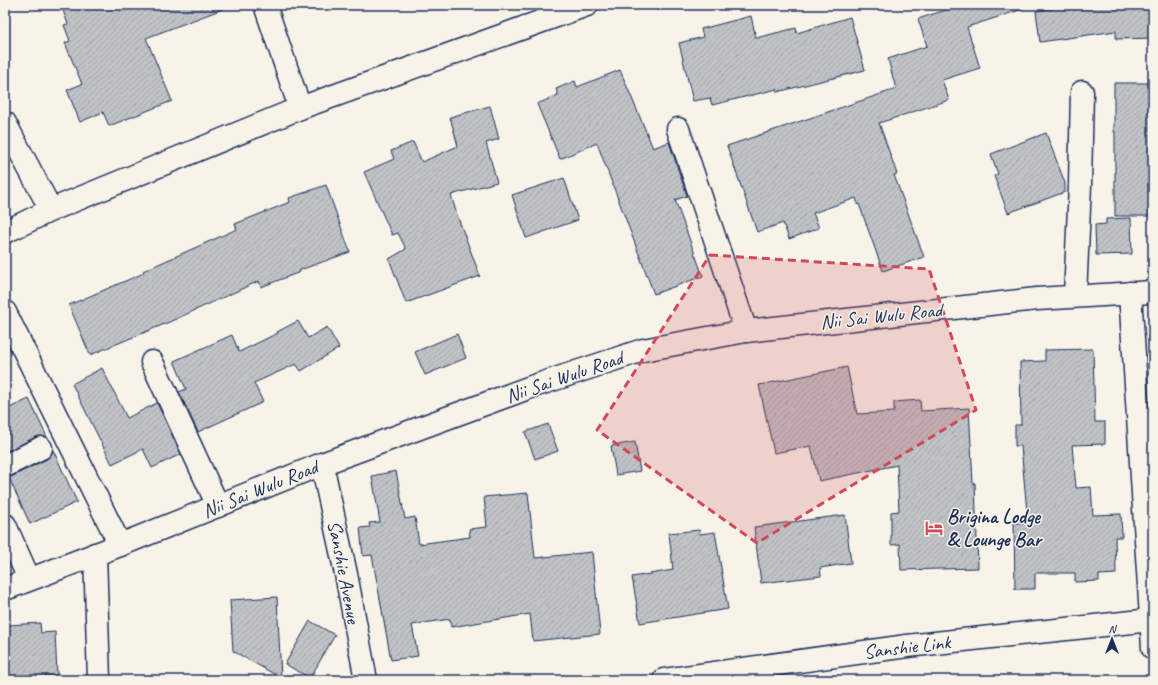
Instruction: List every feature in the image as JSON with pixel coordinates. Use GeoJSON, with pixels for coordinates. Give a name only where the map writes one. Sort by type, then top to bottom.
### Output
{"type":"FeatureCollection","features":[{"type":"Feature","properties":{"kind":"street"},"geometry":{"type":"LineString","coordinates":[[265,5],[300,108]]}},
{"type":"Feature","properties":{"kind":"street"},"geometry":{"type":"LineString","coordinates":[[5,232],[50,210],[300,108],[588,5]]}},
{"type":"Feature","properties":{"kind":"street"},"geometry":{"type":"LineString","coordinates":[[1075,296],[1082,92]]}},
{"type":"Feature","properties":{"kind":"street"},"geometry":{"type":"LineString","coordinates":[[5,124],[50,210]]}},
{"type":"Feature","properties":{"kind":"street"},"geometry":{"type":"LineString","coordinates":[[678,129],[746,331]]}},
{"type":"Feature","properties":{"kind":"street","name":"Nii Sai Wulu Road"},"geometry":{"type":"LineString","coordinates":[[5,589],[120,545],[322,464],[531,387],[643,350],[746,331],[1029,299],[1153,292]]}},
{"type":"Feature","properties":{"kind":"street"},"geometry":{"type":"LineString","coordinates":[[1130,293],[1153,648]]}},
{"type":"Feature","properties":{"kind":"street"},"geometry":{"type":"LineString","coordinates":[[5,312],[120,545]]}},
{"type":"Feature","properties":{"kind":"street"},"geometry":{"type":"LineString","coordinates":[[152,362],[218,506]]}},
{"type":"Feature","properties":{"kind":"street"},"geometry":{"type":"LineString","coordinates":[[5,466],[41,448]]}},
{"type":"Feature","properties":{"kind":"street","name":"Sanshie Avenue"},"geometry":{"type":"LineString","coordinates":[[322,464],[346,574],[366,680]]}},
{"type":"Feature","properties":{"kind":"street"},"geometry":{"type":"LineString","coordinates":[[5,525],[29,580]]}},
{"type":"Feature","properties":{"kind":"street"},"geometry":{"type":"LineString","coordinates":[[95,554],[99,680]]}},
{"type":"Feature","properties":{"kind":"street","name":"Sanshie Link"},"geometry":{"type":"LineString","coordinates":[[664,680],[907,646],[1151,620]]}},
{"type":"Feature","properties":{"kind":"highlighted area"},"geometry":{"type":"Polygon","coordinates":[[[710,255],[929,269],[976,410],[757,543],[597,430],[710,255]]]}},
{"type":"Feature","properties":{"kind":"building"},"geometry":{"type":"Polygon","coordinates":[[[61,5],[227,5],[228,7],[146,38],[172,101],[109,126],[103,112],[80,122],[67,90],[82,84],[65,43],[70,41],[64,25],[68,24],[61,5]]]}},
{"type":"Feature","properties":{"kind":"building"},"geometry":{"type":"Polygon","coordinates":[[[961,5],[1022,5],[1023,9],[967,27],[980,68],[942,80],[949,100],[879,123],[897,174],[894,175],[924,257],[883,271],[856,198],[813,213],[819,228],[789,239],[783,223],[757,232],[727,146],[896,89],[888,59],[927,46],[918,19],[961,5]]]}},
{"type":"Feature","properties":{"kind":"building"},"geometry":{"type":"Polygon","coordinates":[[[1076,5],[1153,5],[1153,38],[1116,39],[1116,31],[1040,42],[1036,11],[1076,5]]]}},
{"type":"Feature","properties":{"kind":"building"},"geometry":{"type":"Polygon","coordinates":[[[751,16],[756,38],[796,28],[797,33],[850,17],[865,70],[777,92],[777,89],[712,105],[710,98],[693,101],[679,43],[703,37],[701,29],[751,16]]]}},
{"type":"Feature","properties":{"kind":"building"},"geometry":{"type":"Polygon","coordinates":[[[620,70],[653,148],[669,142],[687,196],[675,200],[703,276],[654,294],[597,143],[560,159],[537,104],[558,95],[556,89],[575,81],[577,87],[620,70]]]}},
{"type":"Feature","properties":{"kind":"building"},"geometry":{"type":"Polygon","coordinates":[[[1114,83],[1153,83],[1153,216],[1115,216],[1114,83]]]}},
{"type":"Feature","properties":{"kind":"building"},"geometry":{"type":"Polygon","coordinates":[[[490,106],[499,139],[486,143],[497,182],[451,195],[480,276],[406,303],[389,259],[406,249],[398,233],[392,235],[364,172],[394,159],[391,151],[413,142],[422,162],[458,146],[450,117],[490,106]]]}},
{"type":"Feature","properties":{"kind":"building"},"geometry":{"type":"Polygon","coordinates":[[[1046,133],[1065,183],[1065,192],[1008,213],[994,176],[998,174],[991,154],[1046,133]]]}},
{"type":"Feature","properties":{"kind":"building"},"geometry":{"type":"Polygon","coordinates":[[[564,178],[578,220],[526,238],[512,195],[564,178]]]}},
{"type":"Feature","properties":{"kind":"building"},"geometry":{"type":"Polygon","coordinates":[[[326,185],[350,252],[300,270],[300,272],[261,287],[259,281],[167,323],[90,355],[69,305],[144,273],[143,271],[237,229],[235,224],[290,202],[289,198],[326,185]]]}},
{"type":"Feature","properties":{"kind":"building"},"geometry":{"type":"Polygon","coordinates":[[[1131,218],[1132,254],[1096,255],[1095,225],[1106,224],[1106,219],[1131,218]]]}},
{"type":"Feature","properties":{"kind":"building"},"geometry":{"type":"Polygon","coordinates":[[[298,321],[308,338],[327,327],[339,348],[301,371],[296,364],[254,383],[263,402],[198,432],[179,392],[186,389],[174,361],[232,335],[239,352],[278,333],[277,332],[298,321]]]}},
{"type":"Feature","properties":{"kind":"building"},"geometry":{"type":"Polygon","coordinates":[[[457,334],[466,358],[425,375],[415,352],[457,334]]]}},
{"type":"Feature","properties":{"kind":"building"},"geometry":{"type":"Polygon","coordinates":[[[1093,349],[1095,422],[1105,422],[1105,444],[1072,445],[1076,488],[1091,487],[1093,515],[1121,514],[1122,537],[1115,537],[1116,574],[1099,575],[1099,581],[1075,582],[1075,573],[1035,573],[1035,589],[1015,589],[1014,523],[1028,523],[1021,446],[1015,446],[1015,425],[1021,425],[1020,362],[1045,361],[1045,350],[1093,349]]]}},
{"type":"Feature","properties":{"kind":"building"},"geometry":{"type":"Polygon","coordinates":[[[847,367],[857,414],[894,412],[894,402],[920,400],[921,411],[969,408],[973,483],[975,483],[978,568],[901,570],[900,544],[891,545],[891,512],[899,511],[897,465],[819,481],[811,446],[774,453],[759,385],[847,367]]]}},
{"type":"Feature","properties":{"kind":"building"},"geometry":{"type":"Polygon","coordinates":[[[102,368],[127,418],[157,403],[181,454],[152,468],[143,449],[112,464],[72,384],[102,368]]]}},
{"type":"Feature","properties":{"kind":"building"},"geometry":{"type":"Polygon","coordinates":[[[29,399],[47,437],[36,437],[5,452],[5,410],[29,399]]]}},
{"type":"Feature","properties":{"kind":"building"},"geometry":{"type":"Polygon","coordinates":[[[548,424],[558,451],[535,459],[525,432],[548,424]]]}},
{"type":"Feature","properties":{"kind":"building"},"geometry":{"type":"Polygon","coordinates":[[[635,442],[640,471],[616,475],[611,446],[635,442]]]}},
{"type":"Feature","properties":{"kind":"building"},"geometry":{"type":"Polygon","coordinates":[[[53,450],[77,502],[30,524],[9,478],[47,459],[53,450]]]}},
{"type":"Feature","properties":{"kind":"building"},"geometry":{"type":"Polygon","coordinates":[[[396,471],[405,519],[415,517],[419,544],[470,537],[469,529],[487,527],[484,497],[528,493],[535,558],[592,552],[600,634],[533,641],[530,614],[451,627],[450,619],[412,625],[418,656],[391,660],[372,555],[363,556],[360,528],[370,527],[369,523],[380,522],[372,476],[396,471]]]}},
{"type":"Feature","properties":{"kind":"building"},"geometry":{"type":"Polygon","coordinates":[[[845,515],[851,563],[820,568],[821,576],[761,583],[754,527],[845,515]]]}},
{"type":"Feature","properties":{"kind":"building"},"geometry":{"type":"Polygon","coordinates":[[[699,530],[700,534],[715,532],[728,609],[640,623],[632,577],[673,570],[669,533],[699,530]]]}},
{"type":"Feature","properties":{"kind":"building"},"geometry":{"type":"Polygon","coordinates":[[[277,597],[281,678],[233,651],[230,600],[277,597]]]}},
{"type":"Feature","properties":{"kind":"building"},"geometry":{"type":"Polygon","coordinates":[[[310,621],[335,635],[310,678],[285,664],[310,621]]]}},
{"type":"Feature","properties":{"kind":"building"},"geometry":{"type":"Polygon","coordinates":[[[40,623],[41,633],[55,632],[57,675],[44,676],[44,680],[5,680],[5,635],[9,635],[9,625],[40,623]]]}},
{"type":"Feature","properties":{"kind":"place","name":"Brigina Lodge & Lounge Bar"},"geometry":{"type":"Point","coordinates":[934,528]}}]}
